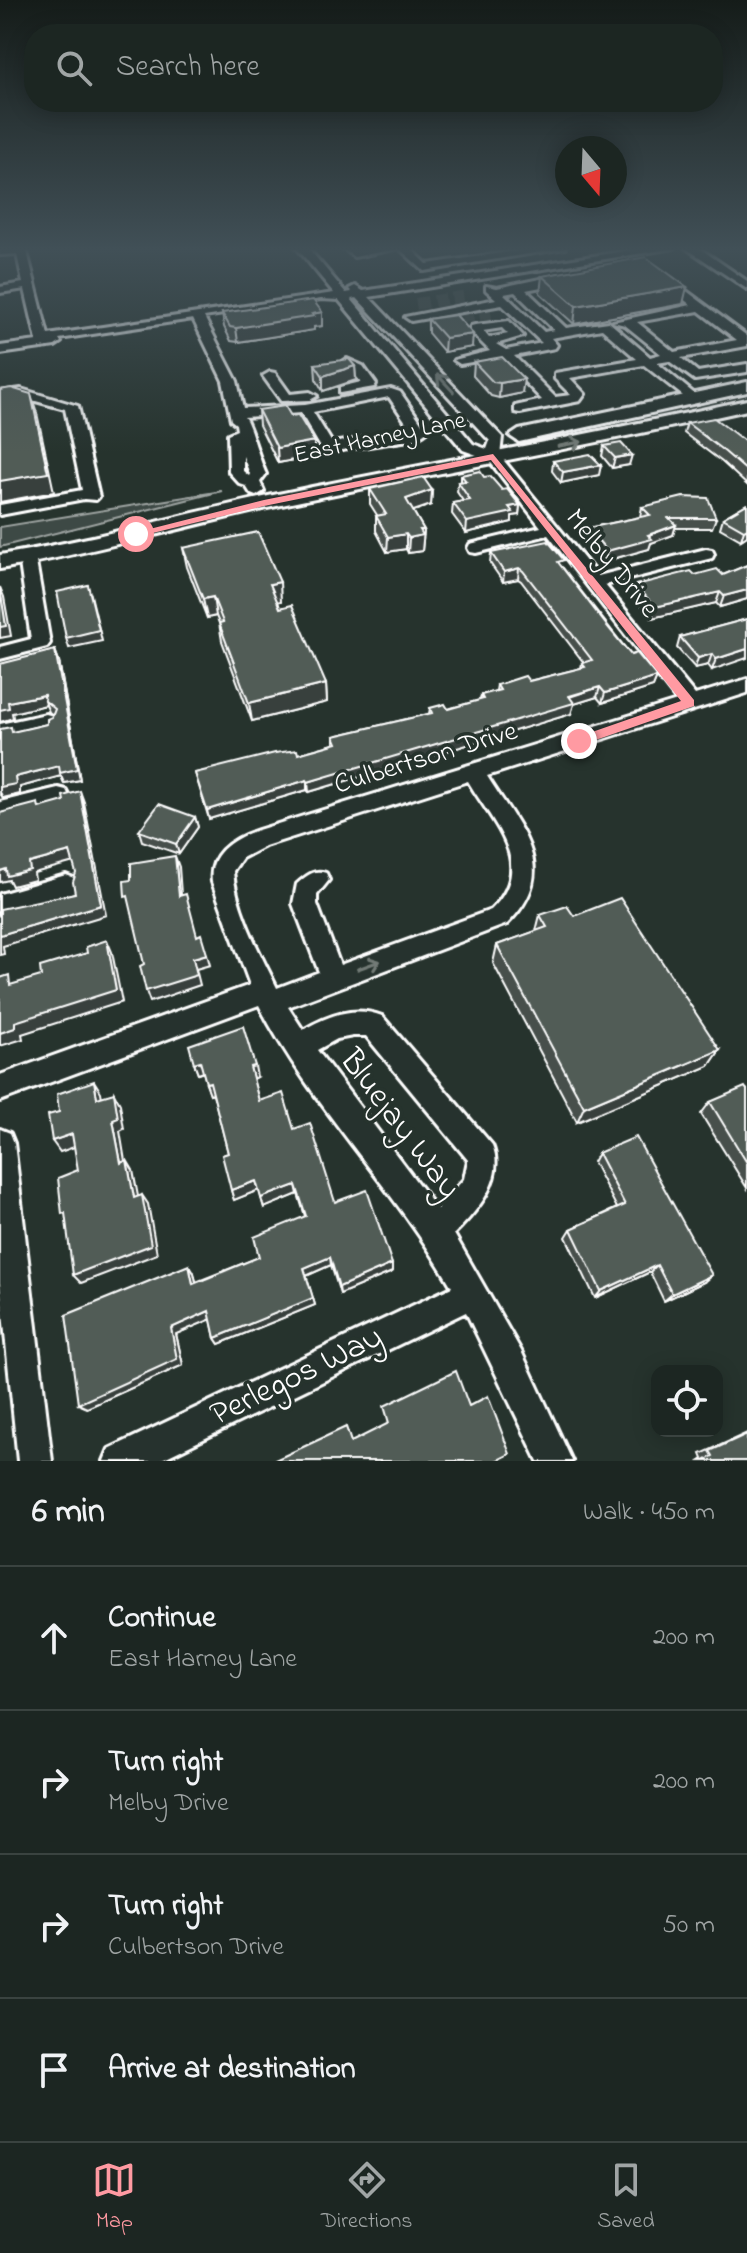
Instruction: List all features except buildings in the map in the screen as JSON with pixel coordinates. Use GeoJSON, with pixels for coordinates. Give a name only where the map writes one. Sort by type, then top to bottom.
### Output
{"type":"FeatureCollection","features":[{"type":"Feature","properties":{"kind":"main road","name":"East Harney Lane"},"geometry":{"type":"LineString","coordinates":[[0,562],[65,551],[747,387]]}},
{"type":"Feature","properties":{"kind":"main road","name":"East Harney Lane"},"geometry":{"type":"LineString","coordinates":[[27,556],[63,540],[254,487],[468,447],[495,448],[623,433],[747,405]]}},
{"type":"Feature","properties":{"kind":"street"},"geometry":{"type":"LineString","coordinates":[[37,316],[43,342]]}},
{"type":"Feature","properties":{"kind":"street"},"geometry":{"type":"LineString","coordinates":[[0,350],[43,342],[63,343],[223,316]]}},
{"type":"Feature","properties":{"kind":"street"},"geometry":{"type":"LineString","coordinates":[[359,316],[468,447]]}},
{"type":"Feature","properties":{"kind":"street","name":"Melby Drive"},"geometry":{"type":"LineString","coordinates":[[379,316],[495,448],[550,530],[690,703]]}},
{"type":"Feature","properties":{"kind":"street"},"geometry":{"type":"LineString","coordinates":[[411,317],[416,316]]}},
{"type":"Feature","properties":{"kind":"street"},"geometry":{"type":"LineString","coordinates":[[460,360],[551,345],[515,316]]}},
{"type":"Feature","properties":{"kind":"street"},"geometry":{"type":"LineString","coordinates":[[546,316],[563,332]]}},
{"type":"Feature","properties":{"kind":"street"},"geometry":{"type":"LineString","coordinates":[[541,336],[653,316]]}},
{"type":"Feature","properties":{"kind":"street"},"geometry":{"type":"LineString","coordinates":[[520,409],[575,398],[578,394],[560,376],[747,342],[714,316]]}},
{"type":"Feature","properties":{"kind":"street"},"geometry":{"type":"LineString","coordinates":[[411,317],[416,322],[426,323]]}},
{"type":"Feature","properties":{"kind":"street"},"geometry":{"type":"LineString","coordinates":[[199,319],[230,381],[237,416],[243,422],[246,446],[258,474],[254,487]]}},
{"type":"Feature","properties":{"kind":"street"},"geometry":{"type":"LineString","coordinates":[[628,321],[695,376],[747,368]]}},
{"type":"Feature","properties":{"kind":"street"},"geometry":{"type":"LineString","coordinates":[[605,325],[692,399]]}},
{"type":"Feature","properties":{"kind":"street"},"geometry":{"type":"LineString","coordinates":[[486,342],[504,353],[552,402]]}},
{"type":"Feature","properties":{"kind":"street"},"geometry":{"type":"LineString","coordinates":[[270,376],[282,396],[295,399],[369,384],[358,369],[347,363]]}},
{"type":"Feature","properties":{"kind":"street"},"geometry":{"type":"LineString","coordinates":[[0,396],[21,393],[71,406],[91,495],[0,510]]}},
{"type":"Feature","properties":{"kind":"street"},"geometry":{"type":"LineString","coordinates":[[237,416],[305,409],[391,393],[420,431],[416,435],[328,448],[305,409]]}},
{"type":"Feature","properties":{"kind":"street"},"geometry":{"type":"LineString","coordinates":[[476,548],[550,530]]}},
{"type":"Feature","properties":{"kind":"street"},"geometry":{"type":"LineString","coordinates":[[593,583],[706,554]]}},
{"type":"Feature","properties":{"kind":"street"},"geometry":{"type":"LineString","coordinates":[[0,653],[41,643],[27,556]]}},
{"type":"Feature","properties":{"kind":"street","name":"Culbertson Drive"},"geometry":{"type":"LineString","coordinates":[[258,839],[747,686]]}},
{"type":"Feature","properties":{"kind":"street"},"geometry":{"type":"LineString","coordinates":[[0,731],[46,721]]}},
{"type":"Feature","properties":{"kind":"street"},"geometry":{"type":"LineString","coordinates":[[0,1088],[266,997],[333,978],[499,917],[511,905],[524,883],[524,859],[474,773]]}},
{"type":"Feature","properties":{"kind":"street"},"geometry":{"type":"LineString","coordinates":[[0,811],[58,796]]}},
{"type":"Feature","properties":{"kind":"street","name":"Bluejay Way"},"geometry":{"type":"LineString","coordinates":[[258,839],[228,858],[222,876],[250,963],[266,997],[298,1048],[435,1233],[523,1387],[555,1461]]}},
{"type":"Feature","properties":{"kind":"street"},"geometry":{"type":"LineString","coordinates":[[318,880],[305,891],[305,904],[333,978]]}},
{"type":"Feature","properties":{"kind":"street"},"geometry":{"type":"LineString","coordinates":[[0,904],[66,885]]}},
{"type":"Feature","properties":{"kind":"street"},"geometry":{"type":"LineString","coordinates":[[298,1048],[334,1028],[357,1021],[373,1025],[482,1155],[483,1172],[476,1188],[435,1233]]}},
{"type":"Feature","properties":{"kind":"street"},"geometry":{"type":"LineString","coordinates":[[0,1143],[35,1461]]}},
{"type":"Feature","properties":{"kind":"street","name":"Perlegos Way"},"geometry":{"type":"LineString","coordinates":[[121,1461],[472,1293]]}},
{"type":"Feature","properties":{"kind":"shaded area"},"geometry":{"type":"Polygon","coordinates":[[[222,491],[0,547],[0,527],[222,491]]]}},
{"type":"Feature","properties":{"kind":"tunnel"},"geometry":{"type":"LineString","coordinates":[[426,323],[470,316]]}},
{"type":"Feature","properties":{"kind":"route"},"geometry":{"type":"LineString","coordinates":[[136,534],[264,503],[493,456],[690,703],[579,741]]}}]}
